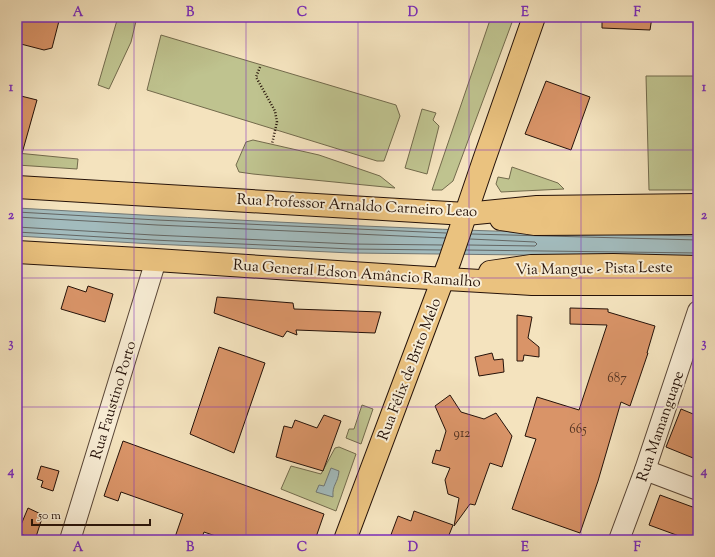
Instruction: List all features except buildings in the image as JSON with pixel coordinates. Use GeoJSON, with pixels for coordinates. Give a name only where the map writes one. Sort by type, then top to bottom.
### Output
{"type":"FeatureCollection","features":[{"type":"Feature","properties":{"kind":"main road","name":"Rua Félix de Brito Melo"},"geometry":{"type":"LineString","coordinates":[[345,540],[447,270],[534,17]]}},
{"type":"Feature","properties":{"kind":"main road","name":"Rua Professor Arnaldo Carneiro Leao"},"geometry":{"type":"LineString","coordinates":[[17,187],[217,198],[465,218],[537,207],[698,205]]}},
{"type":"Feature","properties":{"kind":"main road"},"geometry":{"type":"LineString","coordinates":[[465,218],[535,224],[698,223]]}},
{"type":"Feature","properties":{"kind":"main road","name":"Rua General Edson Amâncio Ramalho"},"geometry":{"type":"LineString","coordinates":[[17,252],[156,260],[447,270],[532,284],[698,284]]}},
{"type":"Feature","properties":{"kind":"main road","name":"Via Mangue - Pista Leste"},"geometry":{"type":"LineString","coordinates":[[447,270],[531,266],[614,265],[698,267]]}},
{"type":"Feature","properties":{"kind":"street","name":"Rua Faustino Porto"},"geometry":{"type":"LineString","coordinates":[[70,540],[156,260]]}},
{"type":"Feature","properties":{"kind":"street","name":"Rua Mamanguape"},"geometry":{"type":"LineString","coordinates":[[619,540],[645,470],[698,311]]}},
{"type":"Feature","properties":{"kind":"street"},"geometry":{"type":"LineString","coordinates":[[645,470],[698,490]]}},
{"type":"Feature","properties":{"kind":"path"},"geometry":{"type":"LineString","coordinates":[[260,66],[256,77],[275,111],[277,122],[272,144]]}},
{"type":"Feature","properties":{"kind":"green space"},"geometry":{"type":"Polygon","coordinates":[[[118,17],[137,17],[131,42],[109,89],[98,85],[118,17]]]}},
{"type":"Feature","properties":{"kind":"green space"},"geometry":{"type":"Polygon","coordinates":[[[491,17],[514,17],[453,181],[442,190],[432,190],[491,17]]]}},
{"type":"Feature","properties":{"kind":"green space"},"geometry":{"type":"Polygon","coordinates":[[[161,35],[396,105],[400,116],[384,161],[377,161],[147,90],[161,35]]]}},
{"type":"Feature","properties":{"kind":"green space"},"geometry":{"type":"Polygon","coordinates":[[[646,76],[698,76],[698,190],[649,190],[646,76]]]}},
{"type":"Feature","properties":{"kind":"green space"},"geometry":{"type":"Polygon","coordinates":[[[422,109],[436,113],[433,120],[439,126],[427,174],[405,168],[422,109]]]}},
{"type":"Feature","properties":{"kind":"green space"},"geometry":{"type":"Polygon","coordinates":[[[253,140],[319,155],[380,176],[395,188],[239,172],[236,165],[246,142],[253,140]]]}},
{"type":"Feature","properties":{"kind":"green space"},"geometry":{"type":"Polygon","coordinates":[[[17,153],[78,159],[77,169],[17,165],[17,153]]]}},
{"type":"Feature","properties":{"kind":"green space"},"geometry":{"type":"Polygon","coordinates":[[[512,167],[558,183],[564,189],[501,192],[496,184],[498,177],[509,179],[512,167]]]}},
{"type":"Feature","properties":{"kind":"green space"},"geometry":{"type":"Polygon","coordinates":[[[362,405],[373,409],[361,444],[346,438],[349,429],[354,429],[362,405]]]}},
{"type":"Feature","properties":{"kind":"green space"},"geometry":{"type":"Polygon","coordinates":[[[339,447],[356,454],[336,511],[281,489],[291,466],[321,474],[335,448],[339,447]]]}},
{"type":"Feature","properties":{"kind":"water"},"geometry":{"type":"Polygon","coordinates":[[[17,208],[272,222],[528,232],[698,236],[698,257],[352,253],[17,236],[17,208]]]}},
{"type":"Feature","properties":{"kind":"water"},"geometry":{"type":"Polygon","coordinates":[[[331,468],[339,471],[338,479],[333,489],[333,497],[316,492],[319,485],[324,486],[331,468]]]}}]}
